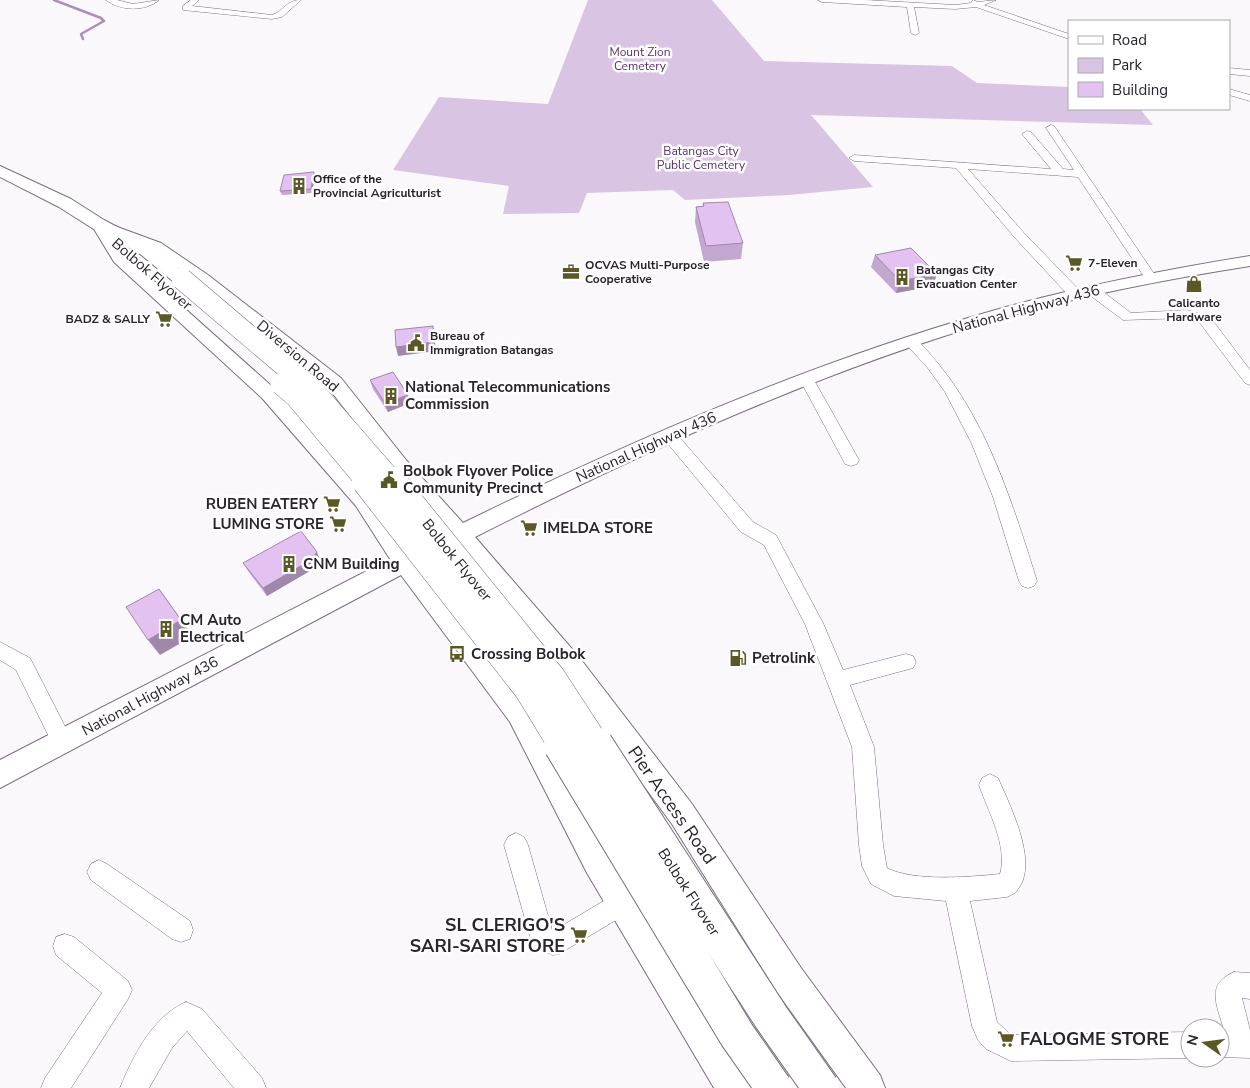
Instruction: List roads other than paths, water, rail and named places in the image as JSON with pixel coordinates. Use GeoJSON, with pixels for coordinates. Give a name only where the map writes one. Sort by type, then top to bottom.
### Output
{"type":"FeatureCollection","features":[{"type":"Feature","properties":{"kind":"highway","name":"Diversion Road"},"geometry":{"type":"LineString","coordinates":[[2,174],[72,207],[98,224]]}},
{"type":"Feature","properties":{"kind":"highway","name":"Bolbok Flyover"},"geometry":{"type":"LineString","coordinates":[[98,224],[126,255],[174,283],[314,390],[390,477],[551,677],[770,1017],[821,1088]]}},
{"type":"Feature","properties":{"kind":"highway","name":"Bolbok Flyover"},"geometry":{"type":"LineString","coordinates":[[174,283],[296,397],[371,487],[502,653],[529,690],[737,1035],[774,1088]]}},
{"type":"Feature","properties":{"kind":"main road","name":"Diversion Road"},"geometry":{"type":"LineString","coordinates":[[98,224],[156,246],[202,278],[334,382],[399,465],[460,534]]}},
{"type":"Feature","properties":{"kind":"main road","name":"Diversion Road"},"geometry":{"type":"LineString","coordinates":[[98,224],[120,259],[269,394],[364,500],[404,562]]}},
{"type":"Feature","properties":{"kind":"main road","name":"National Highway 436"},"geometry":{"type":"LineString","coordinates":[[0,775],[404,562],[670,435],[807,380],[911,342],[994,315],[1084,292],[1250,261]]}},
{"type":"Feature","properties":{"kind":"main road","name":"Pier Access Road"},"geometry":{"type":"LineString","coordinates":[[460,534],[570,665],[682,814],[778,965],[867,1088]]}},
{"type":"Feature","properties":{"kind":"main road"},"geometry":{"type":"LineString","coordinates":[[404,562],[519,714],[598,862],[734,1088]]}},
{"type":"Feature","properties":{"kind":"street"},"geometry":{"type":"LineString","coordinates":[[110,0],[142,6],[155,0]]}},
{"type":"Feature","properties":{"kind":"street"},"geometry":{"type":"LineString","coordinates":[[195,0],[186,8],[272,16],[279,15],[297,0]]}},
{"type":"Feature","properties":{"kind":"street"},"geometry":{"type":"LineString","coordinates":[[822,0],[955,7],[992,0]]}},
{"type":"Feature","properties":{"kind":"street"},"geometry":{"type":"LineString","coordinates":[[974,3],[1068,37]]}},
{"type":"Feature","properties":{"kind":"street"},"geometry":{"type":"LineString","coordinates":[[910,5],[915,33]]}},
{"type":"Feature","properties":{"kind":"street"},"geometry":{"type":"LineString","coordinates":[[848,10],[911,14]]}},
{"type":"Feature","properties":{"kind":"street"},"geometry":{"type":"LineString","coordinates":[[1230,71],[1250,73]]}},
{"type":"Feature","properties":{"kind":"street"},"geometry":{"type":"LineString","coordinates":[[1230,92],[1250,98]]}},
{"type":"Feature","properties":{"kind":"street"},"geometry":{"type":"LineString","coordinates":[[1051,128],[1151,278]]}},
{"type":"Feature","properties":{"kind":"street"},"geometry":{"type":"LineString","coordinates":[[1027,134],[1060,173]]}},
{"type":"Feature","properties":{"kind":"street"},"geometry":{"type":"LineString","coordinates":[[854,158],[1083,174]]}},
{"type":"Feature","properties":{"kind":"street"},"geometry":{"type":"LineString","coordinates":[[960,166],[1020,236],[1084,292],[1128,317],[1184,314],[1202,318],[1244,364],[1250,380]]}},
{"type":"Feature","properties":{"kind":"street"},"geometry":{"type":"LineString","coordinates":[[911,342],[936,369],[973,428],[1008,515],[1028,580]]}},
{"type":"Feature","properties":{"kind":"street"},"geometry":{"type":"LineString","coordinates":[[807,380],[851,460]]}},
{"type":"Feature","properties":{"kind":"street"},"geometry":{"type":"LineString","coordinates":[[670,435],[747,527],[770,540],[814,622],[863,747],[871,846],[874,866],[879,876],[894,884],[956,890],[1003,886],[1011,882],[1015,862],[1009,838],[990,785]]}},
{"type":"Feature","properties":{"kind":"street"},"geometry":{"type":"LineString","coordinates":[[0,650],[24,664],[62,742]]}},
{"type":"Feature","properties":{"kind":"street"},"geometry":{"type":"LineString","coordinates":[[838,680],[906,662]]}},
{"type":"Feature","properties":{"kind":"street"},"geometry":{"type":"LineString","coordinates":[[516,844],[542,938],[548,942],[559,942],[622,902]]}},
{"type":"Feature","properties":{"kind":"street"},"geometry":{"type":"LineString","coordinates":[[99,872],[181,930]]}},
{"type":"Feature","properties":{"kind":"street"},"geometry":{"type":"LineString","coordinates":[[956,890],[985,1026],[996,1043],[1011,1048],[1180,1045]]}},
{"type":"Feature","properties":{"kind":"street"},"geometry":{"type":"LineString","coordinates":[[55,1088],[119,990],[65,946]]}},
{"type":"Feature","properties":{"kind":"street"},"geometry":{"type":"LineString","coordinates":[[1237,1044],[1227,991],[1234,985],[1250,986]]}},
{"type":"Feature","properties":{"kind":"street"},"geometry":{"type":"LineString","coordinates":[[134,1088],[166,1032],[176,1021],[186,1015],[193,1018],[252,1088]]}},
{"type":"Feature","properties":{"kind":"waterway"},"geometry":{"type":"LineString","coordinates":[[54,0],[101,18],[104,21],[81,34],[83,39]]}},
{"type":"Feature","properties":{"kind":"place","name":"Office of the Provincial Agriculturist"},"geometry":{"type":"Point","coordinates":[299,186]}},
{"type":"Feature","properties":{"kind":"place","name":"7-Eleven"},"geometry":{"type":"Point","coordinates":[1074,263]}},
{"type":"Feature","properties":{"kind":"place","name":"OCVAS Multi-Purpose Cooperative"},"geometry":{"type":"Point","coordinates":[571,272]}},
{"type":"Feature","properties":{"kind":"place","name":"Batangas City Evacuation Center"},"geometry":{"type":"Point","coordinates":[902,277]}},
{"type":"Feature","properties":{"kind":"place","name":"Calicanto Hardware"},"geometry":{"type":"Point","coordinates":[1194,284]}},
{"type":"Feature","properties":{"kind":"place","name":"BADZ & SALLY"},"geometry":{"type":"Point","coordinates":[164,319]}},
{"type":"Feature","properties":{"kind":"place","name":"Bureau of Immigration Batangas"},"geometry":{"type":"Point","coordinates":[416,343]}},
{"type":"Feature","properties":{"kind":"place","name":"National Telecommunications Commission"},"geometry":{"type":"Point","coordinates":[391,396]}},
{"type":"Feature","properties":{"kind":"place","name":"Bolbok Flyover Police Community Precinct"},"geometry":{"type":"Point","coordinates":[389,480]}},
{"type":"Feature","properties":{"kind":"place","name":"RUBEN EATERY"},"geometry":{"type":"Point","coordinates":[332,504]}},
{"type":"Feature","properties":{"kind":"place","name":"LUMING STORE"},"geometry":{"type":"Point","coordinates":[338,524]}},
{"type":"Feature","properties":{"kind":"place","name":"IMELDA STORE"},"geometry":{"type":"Point","coordinates":[529,528]}},
{"type":"Feature","properties":{"kind":"place","name":"CNM Building"},"geometry":{"type":"Point","coordinates":[289,564]}},
{"type":"Feature","properties":{"kind":"place","name":"CM Auto Electrical"},"geometry":{"type":"Point","coordinates":[166,629]}},
{"type":"Feature","properties":{"kind":"place","name":"Crossing Bolbok"},"geometry":{"type":"Point","coordinates":[457,654]}},
{"type":"Feature","properties":{"kind":"place","name":"Petrolink"},"geometry":{"type":"Point","coordinates":[738,658]}},
{"type":"Feature","properties":{"kind":"place","name":"SL CLERIGO'S SARI-SARI STORE"},"geometry":{"type":"Point","coordinates":[579,935]}},
{"type":"Feature","properties":{"kind":"place","name":"FALOGME STORE"},"geometry":{"type":"Point","coordinates":[1006,1039]}},
{"type":"Feature","properties":{"kind":"park label","name":"Mount Zion Cemetery"},"geometry":{"type":"Point","coordinates":[640,59]}},
{"type":"Feature","properties":{"kind":"park label","name":"Batangas City Public Cemetery"},"geometry":{"type":"Point","coordinates":[701,158]}}]}
